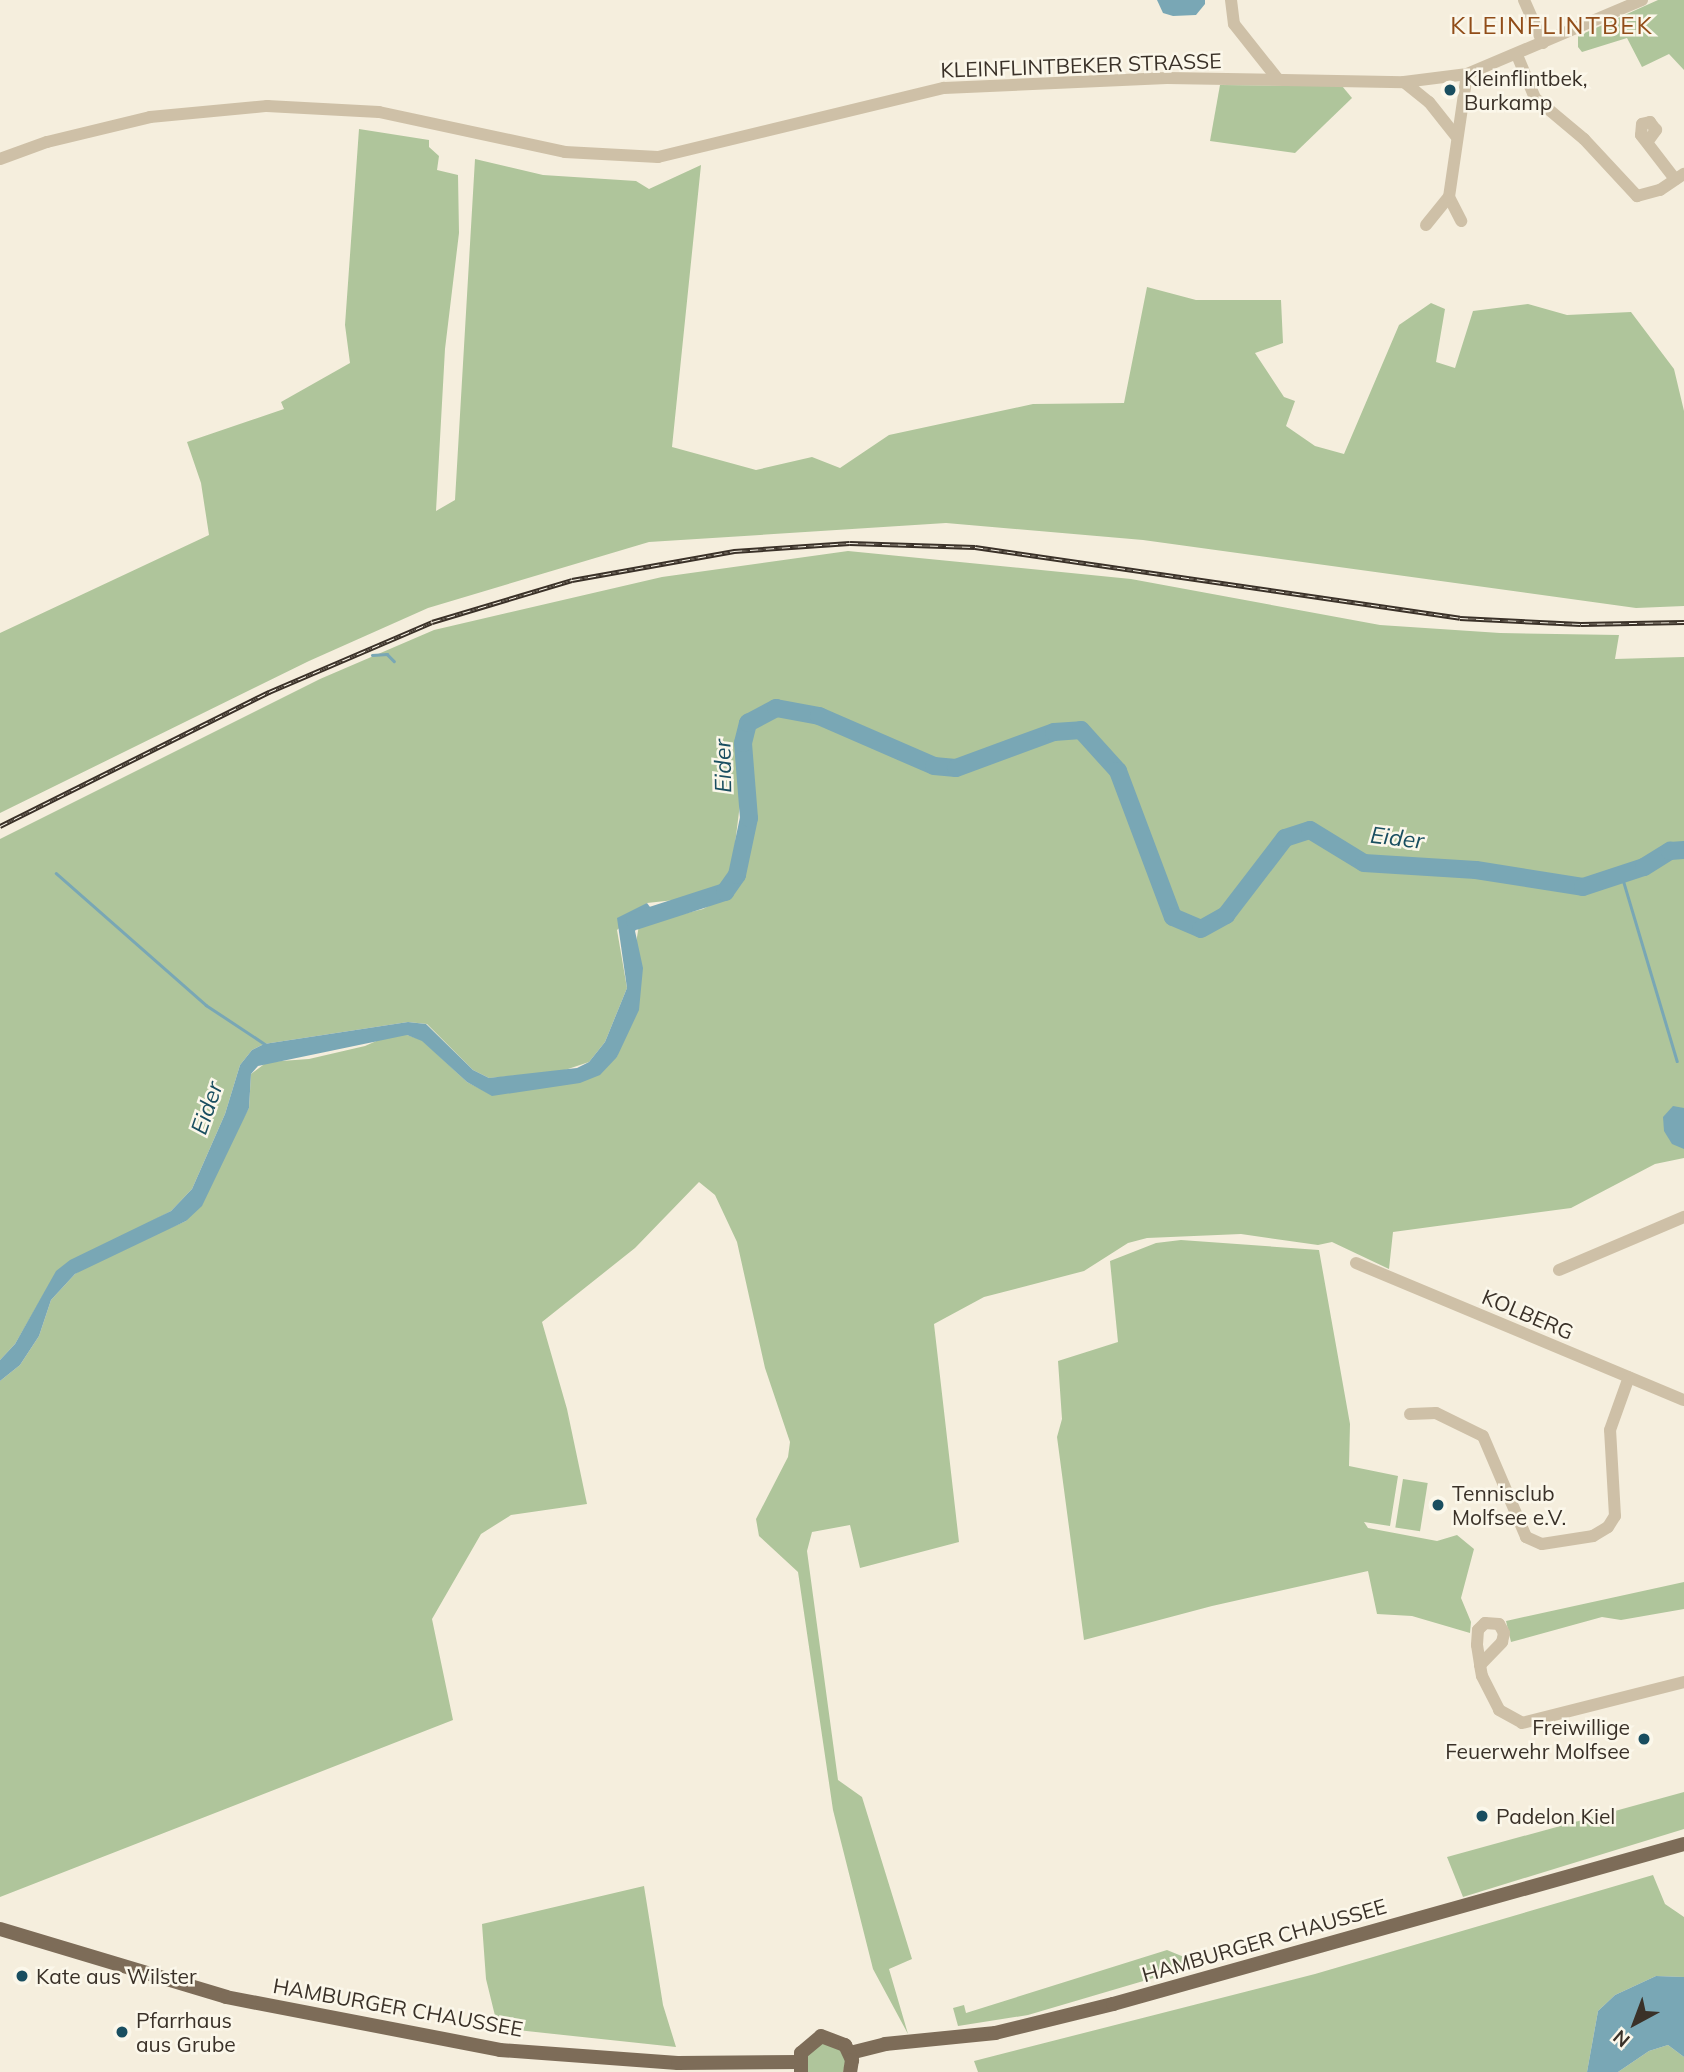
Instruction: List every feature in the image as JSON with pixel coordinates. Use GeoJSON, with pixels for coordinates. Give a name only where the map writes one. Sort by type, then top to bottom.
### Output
{"type":"FeatureCollection","features":[{"type":"Feature","properties":{"kind":"main road","name":"HAMBURGER CHAUSSEE"},"geometry":{"type":"LineString","coordinates":[[850,2053],[885,2044],[995,2033],[1113,2004],[1684,1844]]}},
{"type":"Feature","properties":{"kind":"main road","name":"HAMBURGER CHAUSSEE"},"geometry":{"type":"LineString","coordinates":[[0,1928],[226,1997],[500,2050],[678,2063],[800,2067]]}},
{"type":"Feature","properties":{"kind":"main road"},"geometry":{"type":"LineString","coordinates":[[800,2067],[806,2045],[821,2036],[838,2039],[850,2053],[850,2072]]}},
{"type":"Feature","properties":{"kind":"street"},"geometry":{"type":"LineString","coordinates":[[1231,0],[1234,24],[1277,78]]}},
{"type":"Feature","properties":{"kind":"street"},"geometry":{"type":"LineString","coordinates":[[1524,0],[1543,43]]}},
{"type":"Feature","properties":{"kind":"street","name":"KLEINFLINTBEKER STRASSE"},"geometry":{"type":"LineString","coordinates":[[0,159],[72,135],[162,115],[267,106],[351,109],[565,152],[658,157],[944,88],[1154,78],[1404,82],[1467,74],[1643,0]]}},
{"type":"Feature","properties":{"kind":"street"},"geometry":{"type":"LineString","coordinates":[[1517,55],[1535,98],[1584,139],[1632,192],[1645,196],[1680,176],[1648,141]]}},
{"type":"Feature","properties":{"kind":"street"},"geometry":{"type":"LineString","coordinates":[[1426,225],[1449,197],[1467,74]]}},
{"type":"Feature","properties":{"kind":"street"},"geometry":{"type":"LineString","coordinates":[[1404,82],[1429,102],[1456,136]]}},
{"type":"Feature","properties":{"kind":"street"},"geometry":{"type":"LineString","coordinates":[[1449,197],[1461,221]]}},
{"type":"Feature","properties":{"kind":"street"},"geometry":{"type":"LineString","coordinates":[[1559,1270],[1684,1217]]}},
{"type":"Feature","properties":{"kind":"street","name":"KOLBERG"},"geometry":{"type":"LineString","coordinates":[[1356,1263],[1684,1400]]}},
{"type":"Feature","properties":{"kind":"street"},"geometry":{"type":"LineString","coordinates":[[1410,1414],[1436,1413],[1483,1436],[1526,1537],[1542,1544],[1592,1536],[1608,1527],[1615,1516],[1610,1430],[1629,1377]]}},
{"type":"Feature","properties":{"kind":"street"},"geometry":{"type":"LineString","coordinates":[[1480,1665],[1499,1710],[1522,1723],[1684,1682]]}},
{"type":"Feature","properties":{"kind":"green space"},"geometry":{"type":"Polygon","coordinates":[[[1658,0],[1684,0],[1684,70],[1669,54],[1642,67],[1627,38],[1582,52],[1578,47],[1578,36],[1658,0]]]}},
{"type":"Feature","properties":{"kind":"green space"},"geometry":{"type":"Polygon","coordinates":[[[1220,85],[1342,86],[1352,98],[1295,153],[1210,141],[1220,85]]]}},
{"type":"Feature","properties":{"kind":"green space"},"geometry":{"type":"Polygon","coordinates":[[[359,129],[429,140],[429,147],[439,156],[437,170],[458,175],[459,233],[445,349],[436,511],[455,500],[475,159],[543,175],[636,181],[649,189],[701,165],[672,447],[756,470],[812,457],[840,468],[889,435],[1033,404],[1124,403],[1147,287],[1196,300],[1281,300],[1283,343],[1255,353],[1284,397],[1295,401],[1286,426],[1315,446],[1344,454],[1399,325],[1431,303],[1445,309],[1436,362],[1455,368],[1473,311],[1528,304],[1567,315],[1631,312],[1674,369],[1684,411],[1684,606],[1636,608],[1143,540],[946,523],[649,542],[428,608],[309,661],[0,813],[0,633],[209,535],[201,483],[187,442],[284,409],[281,402],[350,363],[345,325],[359,129]]]}},
{"type":"Feature","properties":{"kind":"green space"},"geometry":{"type":"Polygon","coordinates":[[[848,551],[1131,579],[1380,625],[1500,633],[1619,635],[1615,659],[1684,657],[1684,1158],[1655,1164],[1571,1208],[1393,1232],[1389,1269],[1332,1242],[1318,1245],[1241,1234],[1147,1238],[1128,1243],[1084,1271],[984,1297],[934,1324],[959,1542],[860,1568],[850,1525],[812,1532],[807,1551],[838,1780],[862,1797],[912,1959],[889,1969],[908,2034],[873,1969],[833,1810],[798,1572],[759,1536],[756,1519],[788,1457],[790,1442],[765,1368],[737,1242],[715,1195],[699,1182],[635,1248],[542,1322],[567,1409],[587,1504],[511,1515],[481,1534],[432,1619],[453,1720],[0,1897],[0,1381],[20,1365],[39,1336],[51,1300],[75,1274],[96,1260],[186,1221],[249,1108],[251,1074],[267,1062],[309,1059],[365,1046],[390,1035],[407,1035],[422,1040],[467,1082],[492,1095],[617,1057],[639,925],[703,909],[728,896],[738,885],[752,815],[747,743],[753,725],[751,716],[737,738],[740,804],[732,868],[717,890],[693,898],[647,903],[617,930],[627,988],[605,1042],[589,1062],[559,1072],[489,1078],[473,1070],[427,1024],[408,1022],[264,1044],[252,1050],[240,1065],[225,1114],[192,1189],[171,1211],[57,1271],[15,1344],[0,1360],[0,839],[320,679],[434,630],[662,577],[848,551]]]}},
{"type":"Feature","properties":{"kind":"green space"},"geometry":{"type":"Polygon","coordinates":[[[1181,1240],[1319,1250],[1350,1424],[1349,1466],[1398,1476],[1390,1526],[1364,1522],[1368,1528],[1437,1541],[1457,1535],[1474,1549],[1461,1598],[1471,1622],[1470,1633],[1412,1616],[1377,1614],[1368,1571],[1212,1606],[1084,1640],[1057,1437],[1062,1419],[1058,1361],[1118,1342],[1110,1261],[1156,1243],[1181,1240]]]}},
{"type":"Feature","properties":{"kind":"green space"},"geometry":{"type":"Polygon","coordinates":[[[1403,1479],[1428,1483],[1420,1531],[1395,1527],[1403,1479]]]}},
{"type":"Feature","properties":{"kind":"green space"},"geometry":{"type":"Polygon","coordinates":[[[1684,1582],[1684,1609],[1621,1620],[1602,1617],[1511,1642],[1506,1621],[1684,1582]]]}},
{"type":"Feature","properties":{"kind":"green space"},"geometry":{"type":"Polygon","coordinates":[[[1684,1792],[1684,1829],[1463,1897],[1447,1857],[1684,1792]]]}},
{"type":"Feature","properties":{"kind":"green space"},"geometry":{"type":"Polygon","coordinates":[[[1653,1875],[1665,1904],[1684,1917],[1684,1977],[1656,1976],[1615,1995],[1598,2011],[1587,2072],[978,2072],[974,2061],[1315,1974],[1653,1875]]]}},
{"type":"Feature","properties":{"kind":"green space"},"geometry":{"type":"Polygon","coordinates":[[[644,1886],[663,2005],[676,2047],[498,2028],[486,1979],[482,1924],[644,1886]]]}},
{"type":"Feature","properties":{"kind":"green space"},"geometry":{"type":"Polygon","coordinates":[[[1167,1950],[1201,1964],[1028,2015],[958,2026],[953,2008],[964,2005],[966,2013],[1167,1950]]]}},
{"type":"Feature","properties":{"kind":"green space"},"geometry":{"type":"Polygon","coordinates":[[[823,2041],[838,2045],[846,2059],[843,2072],[808,2072],[806,2056],[823,2041]]]}},
{"type":"Feature","properties":{"kind":"green space"},"geometry":{"type":"Polygon","coordinates":[[[1668,2045],[1684,2057],[1684,2072],[1618,2072],[1649,2051],[1668,2045]]]}},
{"type":"Feature","properties":{"kind":"water"},"geometry":{"type":"Polygon","coordinates":[[[1157,0],[1205,0],[1205,4],[1196,15],[1173,16],[1163,13],[1157,0]]]}},
{"type":"Feature","properties":{"kind":"water"},"geometry":{"type":"Polygon","coordinates":[[[647,903],[659,919],[639,925],[635,931],[643,968],[639,1010],[617,1057],[600,1075],[580,1083],[492,1096],[467,1082],[422,1041],[407,1035],[258,1066],[251,1074],[249,1108],[202,1206],[186,1221],[75,1274],[51,1300],[39,1336],[20,1365],[0,1381],[0,1360],[15,1344],[56,1271],[70,1260],[171,1211],[192,1189],[225,1114],[240,1065],[252,1050],[264,1044],[408,1022],[426,1024],[473,1070],[489,1078],[577,1068],[589,1062],[605,1042],[627,988],[617,918],[647,903]]]}},
{"type":"Feature","properties":{"kind":"water"},"geometry":{"type":"Polygon","coordinates":[[[1673,1106],[1684,1108],[1684,1149],[1672,1144],[1664,1131],[1663,1117],[1673,1106]]]}},
{"type":"Feature","properties":{"kind":"water"},"geometry":{"type":"Polygon","coordinates":[[[1656,1976],[1684,1977],[1684,2057],[1668,2045],[1649,2051],[1618,2072],[1587,2072],[1598,2011],[1615,1995],[1656,1976]]]}},
{"type":"Feature","properties":{"kind":"waterway"},"geometry":{"type":"LineString","coordinates":[[372,655],[387,654],[394,661]]}},
{"type":"Feature","properties":{"kind":"waterway","name":"Eider"},"geometry":{"type":"LineString","coordinates":[[635,921],[725,892],[737,875],[749,818],[743,743],[748,723],[776,708],[819,716],[934,766],[956,768],[1054,732],[1081,730],[1118,771],[1173,917],[1201,929],[1226,915],[1285,838],[1310,830],[1364,863],[1476,870],[1583,887],[1644,867],[1670,851],[1684,850]]}},
{"type":"Feature","properties":{"kind":"waterway"},"geometry":{"type":"LineString","coordinates":[[56,873],[206,1005],[265,1044]]}},
{"type":"Feature","properties":{"kind":"waterway"},"geometry":{"type":"LineString","coordinates":[[1622,876],[1677,1061]]}},
{"type":"Feature","properties":{"kind":"railway"},"geometry":{"type":"LineString","coordinates":[[0,826],[269,692],[432,622],[572,580],[734,551],[850,543],[975,547],[1460,618],[1581,624],[1684,622]]}},
{"type":"Feature","properties":{"kind":"place","name":"Kleinflintbek, Burkamp"},"geometry":{"type":"Point","coordinates":[1450,90]}},
{"type":"Feature","properties":{"kind":"place","name":"Tennisclub Molfsee e.V."},"geometry":{"type":"Point","coordinates":[1438,1505]}},
{"type":"Feature","properties":{"kind":"place","name":"Freiwillige Feuerwehr Molfsee"},"geometry":{"type":"Point","coordinates":[1644,1739]}},
{"type":"Feature","properties":{"kind":"place","name":"Padelon Kiel"},"geometry":{"type":"Point","coordinates":[1482,1816]}},
{"type":"Feature","properties":{"kind":"place","name":"Kate aus Wilster"},"geometry":{"type":"Point","coordinates":[22,1976]}},
{"type":"Feature","properties":{"kind":"place","name":"Pfarrhaus aus Grube"},"geometry":{"type":"Point","coordinates":[122,2032]}},
{"type":"Feature","properties":{"kind":"district","name":"KLEINFLINTBEK"},"geometry":{"type":"Point","coordinates":[1552,26]}}]}
